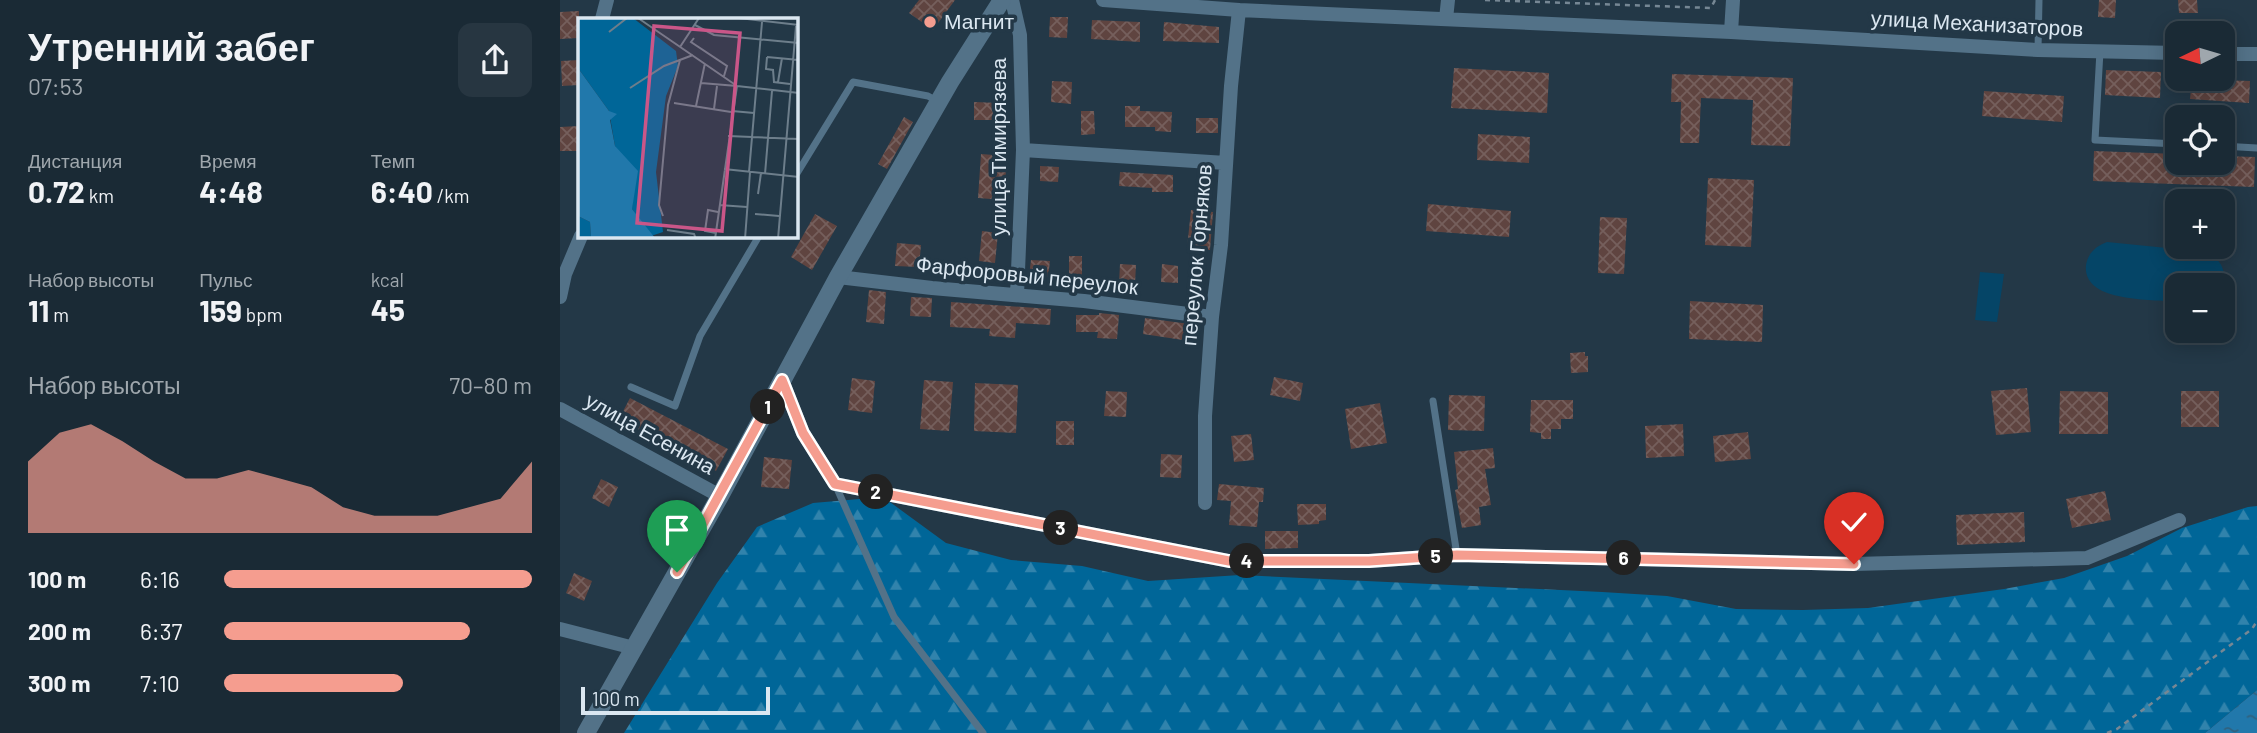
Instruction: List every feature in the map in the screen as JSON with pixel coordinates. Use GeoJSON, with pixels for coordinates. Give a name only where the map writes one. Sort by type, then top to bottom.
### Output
{"type":"FeatureCollection","features":[{"type":"Feature","properties":{"kind":"street"},"geometry":{"type":"LineString","coordinates":[[602,18],[607,0]]}},
{"type":"Feature","properties":{"kind":"street"},"geometry":{"type":"LineString","coordinates":[[586,733],[720,496],[838,277],[938,102],[1002,0]]}},
{"type":"Feature","properties":{"kind":"street","name":"улица Тимирязева"},"geometry":{"type":"LineString","coordinates":[[1012,0],[1020,35],[1023,150],[1017,295]]}},
{"type":"Feature","properties":{"kind":"street","name":"улица Механизаторов"},"geometry":{"type":"LineString","coordinates":[[1103,0],[2038,50],[2165,53]]}},
{"type":"Feature","properties":{"kind":"street"},"geometry":{"type":"LineString","coordinates":[[1446,19],[1448,0]]}},
{"type":"Feature","properties":{"kind":"street"},"geometry":{"type":"LineString","coordinates":[[1731,32],[1733,0]]}},
{"type":"Feature","properties":{"kind":"street","name":"переулок Горняков"},"geometry":{"type":"LineString","coordinates":[[1205,503],[1205,416],[1212,317],[1221,245],[1231,7]]}},
{"type":"Feature","properties":{"kind":"street"},"geometry":{"type":"LineString","coordinates":[[2235,54],[2257,54]]}},
{"type":"Feature","properties":{"kind":"street"},"geometry":{"type":"LineString","coordinates":[[1023,150],[1226,163]]}},
{"type":"Feature","properties":{"kind":"street"},"geometry":{"type":"LineString","coordinates":[[560,297],[565,274],[580,238]]}},
{"type":"Feature","properties":{"kind":"street","name":"Фарфоровый переулок"},"geometry":{"type":"LineString","coordinates":[[838,277],[1084,301],[1212,317]]}},
{"type":"Feature","properties":{"kind":"street"},"geometry":{"type":"LineString","coordinates":[[782,380],[803,433],[835,484],[1229,561],[1369,561],[1457,555],[1854,564],[2087,558],[2179,520]]}},
{"type":"Feature","properties":{"kind":"street","name":"улица Есенина"},"geometry":{"type":"LineString","coordinates":[[560,409],[720,496]]}},
{"type":"Feature","properties":{"kind":"street"},"geometry":{"type":"LineString","coordinates":[[560,629],[634,648]]}},
{"type":"Feature","properties":{"kind":"lane"},"geometry":{"type":"LineString","coordinates":[[2038,50],[2039,0]]}},
{"type":"Feature","properties":{"kind":"lane"},"geometry":{"type":"LineString","coordinates":[[2100,51],[2095,140],[2165,143]]}},
{"type":"Feature","properties":{"kind":"lane"},"geometry":{"type":"LineString","coordinates":[[798,172],[853,82],[928,96],[938,102]]}},
{"type":"Feature","properties":{"kind":"lane"},"geometry":{"type":"LineString","coordinates":[[2235,147],[2257,148]]}},
{"type":"Feature","properties":{"kind":"lane"},"geometry":{"type":"LineString","coordinates":[[631,387],[675,405],[700,336],[758,238]]}},
{"type":"Feature","properties":{"kind":"lane"},"geometry":{"type":"LineString","coordinates":[[1433,401],[1457,555]]}},
{"type":"Feature","properties":{"kind":"lane"},"geometry":{"type":"LineString","coordinates":[[835,484],[894,617],[983,733]]}},
{"type":"Feature","properties":{"kind":"path"},"geometry":{"type":"LineString","coordinates":[[1485,0],[1711,8],[1715,0]]}},
{"type":"Feature","properties":{"kind":"path"},"geometry":{"type":"LineString","coordinates":[[2107,733],[2118,729],[2252,629],[2257,621]]}},
{"type":"Feature","properties":{"kind":"green space"},"geometry":{"type":"Polygon","coordinates":[[[883,497],[946,543],[1011,560],[1082,566],[1148,581],[1240,575],[1667,596],[1736,609],[1803,610],[1868,608],[2064,578],[2127,556],[2182,528],[2257,506],[2257,690],[2205,733],[624,733],[717,583],[757,527],[813,503],[883,497]]]}},
{"type":"Feature","properties":{"kind":"shaded area"},"geometry":{"type":"Polygon","coordinates":[[[2107,242],[2165,248],[2165,259],[2216,259],[2223,273],[2165,273],[2165,301],[2120,297],[2106,293],[2088,277],[2086,265],[2093,251],[2107,242]]]}},
{"type":"Feature","properties":{"kind":"shaded area"},"geometry":{"type":"Polygon","coordinates":[[[1980,272],[2004,274],[1997,322],[1975,320],[1980,272]]]}},
{"type":"Feature","properties":{"kind":"water"},"geometry":{"type":"Polygon","coordinates":[[[2257,690],[2257,733],[2205,733],[2257,690]]]}},
{"type":"Feature","properties":{"kind":"building","name":"Магнит"},"geometry":{"type":"Polygon","coordinates":[[[919,0],[955,0],[933,30],[909,13],[919,0]]]}},
{"type":"Feature","properties":{"kind":"building"},"geometry":{"type":"Polygon","coordinates":[[[2099,0],[2116,0],[2115,18],[2098,17],[2099,0]]]}},
{"type":"Feature","properties":{"kind":"building"},"geometry":{"type":"Polygon","coordinates":[[[2178,0],[2197,0],[2198,13],[2179,13],[2178,0]]]}},
{"type":"Feature","properties":{"kind":"building"},"geometry":{"type":"Polygon","coordinates":[[[579,11],[578,38],[560,39],[560,12],[579,11]]]}},
{"type":"Feature","properties":{"kind":"building"},"geometry":{"type":"Polygon","coordinates":[[[1050,17],[1068,17],[1067,38],[1049,37],[1050,17]]]}},
{"type":"Feature","properties":{"kind":"building"},"geometry":{"type":"Polygon","coordinates":[[[1092,20],[1140,22],[1140,42],[1091,39],[1092,20]]]}},
{"type":"Feature","properties":{"kind":"building"},"geometry":{"type":"Polygon","coordinates":[[[1164,22],[1219,27],[1219,43],[1163,41],[1164,22]]]}},
{"type":"Feature","properties":{"kind":"building"},"geometry":{"type":"Polygon","coordinates":[[[578,60],[578,85],[562,86],[561,61],[578,60]]]}},
{"type":"Feature","properties":{"kind":"building"},"geometry":{"type":"Polygon","coordinates":[[[1454,68],[1549,73],[1547,113],[1451,108],[1454,68]]]}},
{"type":"Feature","properties":{"kind":"building"},"geometry":{"type":"Polygon","coordinates":[[[2106,70],[2161,72],[2160,98],[2105,95],[2106,70]]]}},
{"type":"Feature","properties":{"kind":"building"},"geometry":{"type":"Polygon","coordinates":[[[1672,74],[1793,78],[1790,146],[1751,145],[1753,100],[1701,98],[1699,143],[1680,143],[1681,102],[1671,102],[1672,74]]]}},
{"type":"Feature","properties":{"kind":"building"},"geometry":{"type":"Polygon","coordinates":[[[2235,80],[2250,81],[2249,103],[2190,99],[2191,91],[2235,91],[2235,80]]]}},
{"type":"Feature","properties":{"kind":"building"},"geometry":{"type":"Polygon","coordinates":[[[1052,81],[1072,82],[1071,104],[1051,102],[1052,81]]]}},
{"type":"Feature","properties":{"kind":"building"},"geometry":{"type":"Polygon","coordinates":[[[1984,91],[2064,96],[2062,122],[1982,116],[1984,91]]]}},
{"type":"Feature","properties":{"kind":"building"},"geometry":{"type":"Polygon","coordinates":[[[974,102],[1000,103],[999,120],[974,120],[974,102]]]}},
{"type":"Feature","properties":{"kind":"building"},"geometry":{"type":"Polygon","coordinates":[[[1125,106],[1140,106],[1140,111],[1172,112],[1171,132],[1155,131],[1155,127],[1125,127],[1125,106]]]}},
{"type":"Feature","properties":{"kind":"building"},"geometry":{"type":"Polygon","coordinates":[[[1081,111],[1094,111],[1095,134],[1081,135],[1081,111]]]}},
{"type":"Feature","properties":{"kind":"building"},"geometry":{"type":"Polygon","coordinates":[[[904,117],[913,122],[887,169],[878,164],[904,117]]]}},
{"type":"Feature","properties":{"kind":"building"},"geometry":{"type":"Polygon","coordinates":[[[1196,118],[1218,118],[1218,133],[1196,133],[1196,118]]]}},
{"type":"Feature","properties":{"kind":"building"},"geometry":{"type":"Polygon","coordinates":[[[578,126],[578,151],[560,151],[560,127],[578,126]]]}},
{"type":"Feature","properties":{"kind":"building"},"geometry":{"type":"Polygon","coordinates":[[[1478,134],[1530,137],[1529,163],[1477,160],[1478,134]]]}},
{"type":"Feature","properties":{"kind":"building"},"geometry":{"type":"Polygon","coordinates":[[[2094,151],[2165,154],[2165,175],[2235,175],[2235,156],[2255,157],[2254,187],[2093,181],[2094,151]]]}},
{"type":"Feature","properties":{"kind":"building"},"geometry":{"type":"Polygon","coordinates":[[[981,154],[1007,156],[1004,200],[978,198],[981,154]]]}},
{"type":"Feature","properties":{"kind":"building"},"geometry":{"type":"Polygon","coordinates":[[[1040,166],[1059,167],[1058,182],[1040,181],[1040,166]]]}},
{"type":"Feature","properties":{"kind":"building"},"geometry":{"type":"Polygon","coordinates":[[[1120,172],[1173,175],[1173,192],[1152,192],[1152,188],[1119,186],[1120,172]]]}},
{"type":"Feature","properties":{"kind":"building"},"geometry":{"type":"Polygon","coordinates":[[[1708,178],[1754,180],[1751,247],[1705,245],[1708,178]]]}},
{"type":"Feature","properties":{"kind":"building"},"geometry":{"type":"Polygon","coordinates":[[[1428,204],[1511,211],[1509,237],[1426,231],[1428,204]]]}},
{"type":"Feature","properties":{"kind":"building"},"geometry":{"type":"Polygon","coordinates":[[[1191,210],[1213,212],[1210,250],[1187,248],[1191,210]]]}},
{"type":"Feature","properties":{"kind":"building"},"geometry":{"type":"Polygon","coordinates":[[[815,214],[837,226],[812,270],[791,257],[815,214]]]}},
{"type":"Feature","properties":{"kind":"building"},"geometry":{"type":"Polygon","coordinates":[[[1600,217],[1627,218],[1624,274],[1598,273],[1600,217]]]}},
{"type":"Feature","properties":{"kind":"building"},"geometry":{"type":"Polygon","coordinates":[[[982,231],[998,233],[995,263],[979,261],[982,231]]]}},
{"type":"Feature","properties":{"kind":"building"},"geometry":{"type":"Polygon","coordinates":[[[897,243],[921,245],[919,267],[895,266],[897,243]]]}},
{"type":"Feature","properties":{"kind":"building"},"geometry":{"type":"Polygon","coordinates":[[[1069,256],[1082,256],[1082,275],[1069,275],[1069,256]]]}},
{"type":"Feature","properties":{"kind":"building"},"geometry":{"type":"Polygon","coordinates":[[[1031,260],[1050,261],[1048,278],[1029,276],[1031,260]]]}},
{"type":"Feature","properties":{"kind":"building"},"geometry":{"type":"Polygon","coordinates":[[[1120,264],[1136,265],[1135,284],[1119,283],[1120,264]]]}},
{"type":"Feature","properties":{"kind":"building"},"geometry":{"type":"Polygon","coordinates":[[[1162,264],[1178,266],[1178,283],[1161,282],[1162,264]]]}},
{"type":"Feature","properties":{"kind":"building"},"geometry":{"type":"Polygon","coordinates":[[[869,290],[886,292],[884,324],[866,322],[869,290]]]}},
{"type":"Feature","properties":{"kind":"building"},"geometry":{"type":"Polygon","coordinates":[[[911,297],[932,298],[931,317],[910,316],[911,297]]]}},
{"type":"Feature","properties":{"kind":"building"},"geometry":{"type":"Polygon","coordinates":[[[1690,301],[1763,305],[1762,342],[1689,339],[1690,301]]]}},
{"type":"Feature","properties":{"kind":"building"},"geometry":{"type":"Polygon","coordinates":[[[951,302],[1051,309],[1050,325],[1016,323],[1015,338],[989,336],[990,329],[950,327],[951,302]]]}},
{"type":"Feature","properties":{"kind":"building"},"geometry":{"type":"Polygon","coordinates":[[[1076,315],[1119,315],[1117,339],[1097,338],[1098,332],[1076,332],[1076,315]]]}},
{"type":"Feature","properties":{"kind":"building"},"geometry":{"type":"Polygon","coordinates":[[[1145,318],[1197,325],[1196,342],[1143,334],[1145,318]]]}},
{"type":"Feature","properties":{"kind":"building"},"geometry":{"type":"Polygon","coordinates":[[[1585,352],[1585,356],[1588,356],[1588,372],[1571,373],[1570,353],[1585,352]]]}},
{"type":"Feature","properties":{"kind":"building"},"geometry":{"type":"Polygon","coordinates":[[[1274,377],[1303,383],[1300,401],[1270,395],[1274,377]]]}},
{"type":"Feature","properties":{"kind":"building"},"geometry":{"type":"Polygon","coordinates":[[[852,378],[875,381],[872,413],[848,410],[852,378]]]}},
{"type":"Feature","properties":{"kind":"building"},"geometry":{"type":"Polygon","coordinates":[[[924,380],[953,382],[949,431],[920,429],[924,380]]]}},
{"type":"Feature","properties":{"kind":"building"},"geometry":{"type":"Polygon","coordinates":[[[975,383],[1018,385],[1016,433],[974,431],[975,383]]]}},
{"type":"Feature","properties":{"kind":"building"},"geometry":{"type":"Polygon","coordinates":[[[2027,388],[2031,432],[1996,435],[1991,391],[2027,388]]]}},
{"type":"Feature","properties":{"kind":"building"},"geometry":{"type":"Polygon","coordinates":[[[1106,391],[1127,392],[1126,417],[1104,416],[1106,391]]]}},
{"type":"Feature","properties":{"kind":"building"},"geometry":{"type":"Polygon","coordinates":[[[2060,391],[2108,392],[2108,434],[2059,434],[2060,391]]]}},
{"type":"Feature","properties":{"kind":"building"},"geometry":{"type":"Polygon","coordinates":[[[2181,391],[2219,391],[2219,427],[2181,427],[2181,391]]]}},
{"type":"Feature","properties":{"kind":"building"},"geometry":{"type":"Polygon","coordinates":[[[1449,395],[1485,396],[1484,431],[1448,430],[1449,395]]]}},
{"type":"Feature","properties":{"kind":"building"},"geometry":{"type":"Polygon","coordinates":[[[630,398],[728,449],[716,471],[619,419],[630,398]]]}},
{"type":"Feature","properties":{"kind":"building"},"geometry":{"type":"Polygon","coordinates":[[[1531,400],[1573,400],[1573,419],[1561,419],[1561,429],[1551,429],[1551,439],[1541,439],[1541,433],[1530,432],[1531,400]]]}},
{"type":"Feature","properties":{"kind":"building"},"geometry":{"type":"Polygon","coordinates":[[[1380,403],[1387,443],[1351,449],[1345,409],[1380,403]]]}},
{"type":"Feature","properties":{"kind":"building"},"geometry":{"type":"Polygon","coordinates":[[[1056,421],[1074,421],[1074,445],[1056,445],[1056,421]]]}},
{"type":"Feature","properties":{"kind":"building"},"geometry":{"type":"Polygon","coordinates":[[[1683,424],[1684,456],[1646,458],[1645,426],[1683,424]]]}},
{"type":"Feature","properties":{"kind":"building"},"geometry":{"type":"Polygon","coordinates":[[[1748,432],[1751,459],[1715,462],[1713,436],[1748,432]]]}},
{"type":"Feature","properties":{"kind":"building"},"geometry":{"type":"Polygon","coordinates":[[[1251,434],[1254,460],[1234,462],[1231,436],[1251,434]]]}},
{"type":"Feature","properties":{"kind":"building"},"geometry":{"type":"Polygon","coordinates":[[[1493,448],[1495,468],[1485,469],[1491,505],[1479,507],[1481,525],[1462,528],[1455,490],[1458,489],[1454,452],[1493,448]]]}},
{"type":"Feature","properties":{"kind":"building"},"geometry":{"type":"Polygon","coordinates":[[[1161,454],[1182,455],[1181,478],[1160,477],[1161,454]]]}},
{"type":"Feature","properties":{"kind":"building"},"geometry":{"type":"Polygon","coordinates":[[[764,457],[792,460],[789,489],[761,487],[764,457]]]}},
{"type":"Feature","properties":{"kind":"building"},"geometry":{"type":"Polygon","coordinates":[[[601,479],[618,487],[609,507],[592,498],[601,479]]]}},
{"type":"Feature","properties":{"kind":"building"},"geometry":{"type":"Polygon","coordinates":[[[1219,484],[1264,488],[1263,502],[1259,502],[1257,527],[1229,525],[1231,501],[1217,500],[1219,484]]]}},
{"type":"Feature","properties":{"kind":"building"},"geometry":{"type":"Polygon","coordinates":[[[2105,491],[2111,520],[2072,528],[2066,499],[2105,491]]]}},
{"type":"Feature","properties":{"kind":"building"},"geometry":{"type":"Polygon","coordinates":[[[1297,504],[1326,504],[1326,520],[1319,521],[1319,524],[1298,525],[1297,504]]]}},
{"type":"Feature","properties":{"kind":"building"},"geometry":{"type":"Polygon","coordinates":[[[2024,512],[2025,542],[1957,545],[1956,515],[2024,512]]]}},
{"type":"Feature","properties":{"kind":"building"},"geometry":{"type":"Polygon","coordinates":[[[1265,531],[1298,531],[1298,548],[1265,549],[1265,531]]]}},
{"type":"Feature","properties":{"kind":"building"},"geometry":{"type":"Polygon","coordinates":[[[574,573],[592,581],[584,601],[566,593],[574,573]]]}},
{"type":"Feature","properties":{"kind":"place","name":"Магнит"},"geometry":{"type":"Point","coordinates":[930,22]}},
{"type":"Feature","properties":{"kind":"route"},"geometry":{"type":"LineString","coordinates":[[677,572],[782,380],[803,433],[835,484],[1229,561],[1369,561],[1457,555],[1854,564]]}}]}
